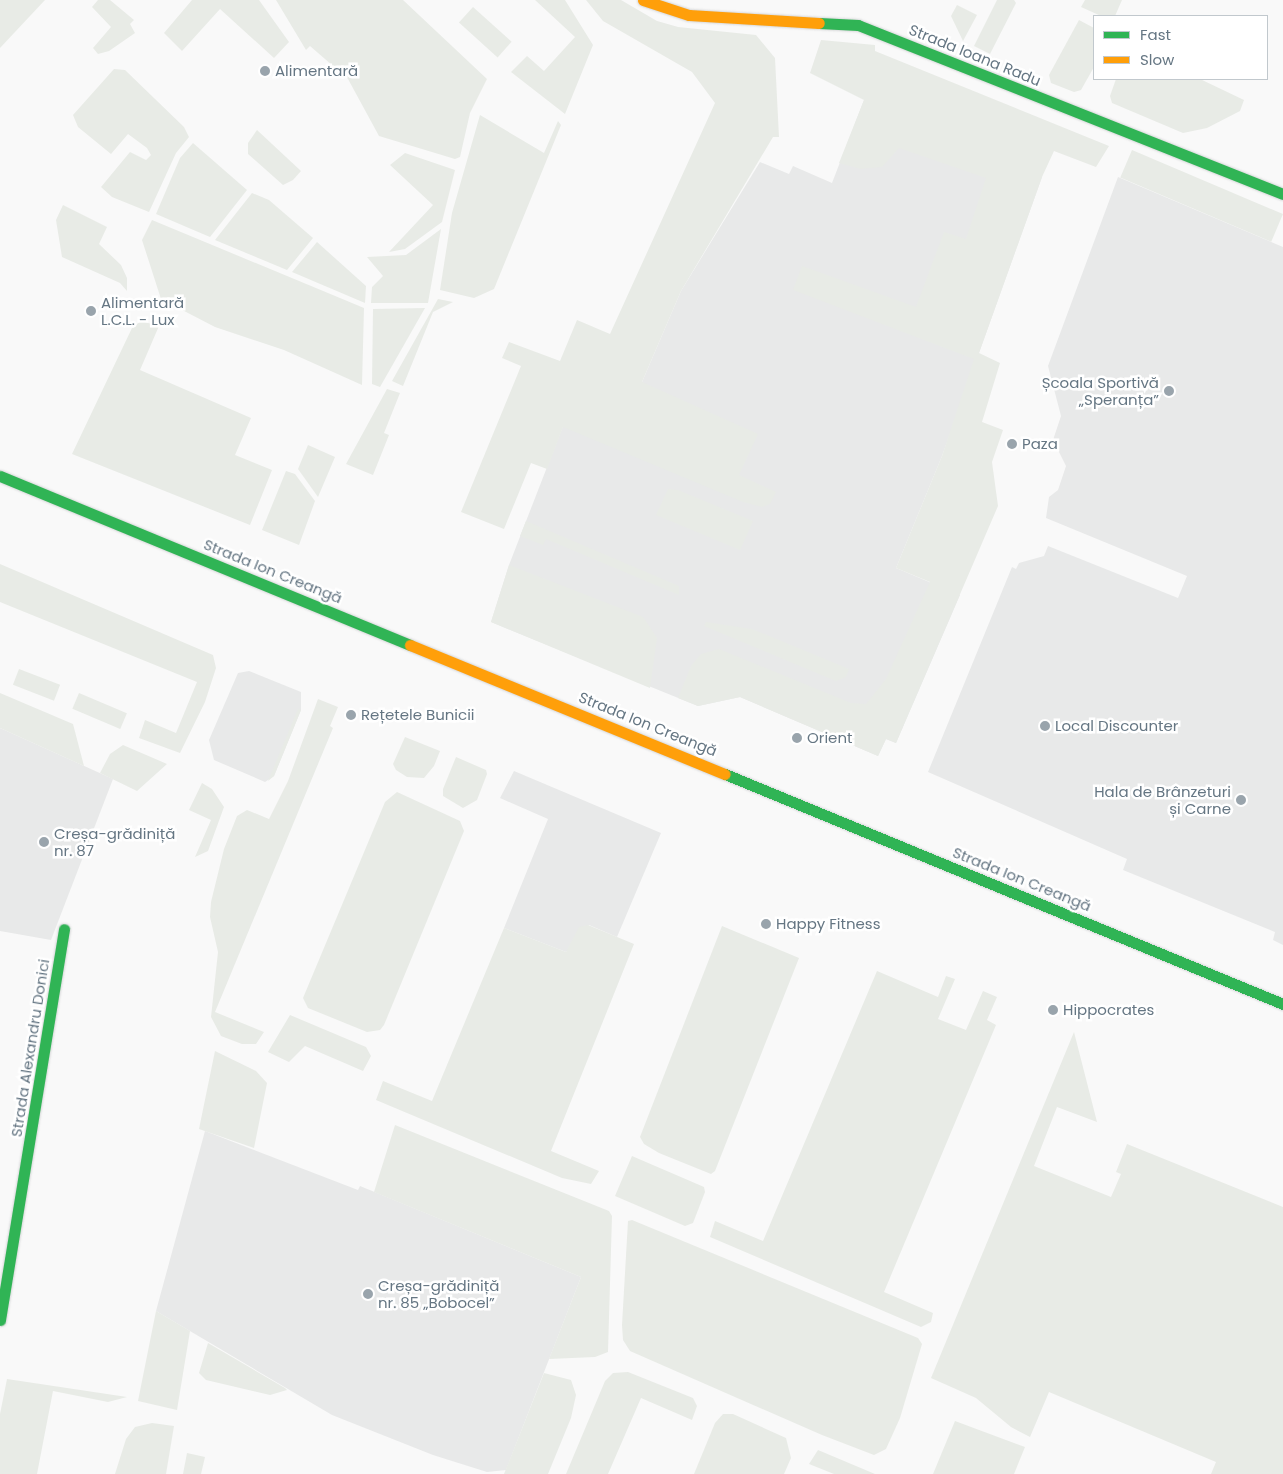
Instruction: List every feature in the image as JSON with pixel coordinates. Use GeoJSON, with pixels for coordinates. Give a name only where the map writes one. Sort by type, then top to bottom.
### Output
{"type":"FeatureCollection","features":[{"type":"Feature","properties":{"kind":"main road","name":"Strada Ioana Radu"},"geometry":{"type":"LineString","coordinates":[[644,0],[689,15],[781,18],[858,25],[1283,194]]}},
{"type":"Feature","properties":{"kind":"main road","name":"Strada Ion Creangă"},"geometry":{"type":"LineString","coordinates":[[0,476],[1283,1004]]}},
{"type":"Feature","properties":{"kind":"main road","name":"Strada Alexandru Donici"},"geometry":{"type":"LineString","coordinates":[[0,1320],[64,929]]}},
{"type":"Feature","properties":{"kind":"shaded area"},"geometry":{"type":"Polygon","coordinates":[[[0,0],[45,0],[0,48],[0,0]]]}},
{"type":"Feature","properties":{"kind":"shaded area"},"geometry":{"type":"Polygon","coordinates":[[[98,0],[110,0],[134,20],[130,24],[135,33],[109,51],[98,54],[93,48],[111,27],[92,7],[98,0]]]}},
{"type":"Feature","properties":{"kind":"shaded area"},"geometry":{"type":"Polygon","coordinates":[[[192,0],[259,0],[289,42],[274,58],[220,9],[182,51],[164,33],[192,0]]]}},
{"type":"Feature","properties":{"kind":"shaded area"},"geometry":{"type":"Polygon","coordinates":[[[276,0],[403,0],[487,79],[470,113],[460,157],[455,159],[379,136],[348,79],[310,46],[306,50],[276,0]]]}},
{"type":"Feature","properties":{"kind":"shaded area"},"geometry":{"type":"Polygon","coordinates":[[[535,0],[565,0],[593,45],[565,114],[511,72],[527,56],[544,71],[575,37],[535,0]]]}},
{"type":"Feature","properties":{"kind":"shaded area"},"geometry":{"type":"Polygon","coordinates":[[[586,0],[621,0],[657,21],[678,27],[756,35],[775,58],[779,137],[773,137],[681,291],[642,382],[758,434],[739,475],[776,492],[770,504],[762,507],[743,502],[563,427],[547,469],[531,463],[504,529],[461,512],[521,366],[502,358],[509,342],[560,361],[577,320],[610,334],[715,103],[692,72],[603,21],[586,0]]]}},
{"type":"Feature","properties":{"kind":"shaded area"},"geometry":{"type":"Polygon","coordinates":[[[997,0],[1014,0],[1016,3],[990,54],[974,46],[997,0]]]}},
{"type":"Feature","properties":{"kind":"shaded area"},"geometry":{"type":"Polygon","coordinates":[[[1085,0],[1122,0],[1115,15],[1099,15],[1081,7],[1085,0]]]}},
{"type":"Feature","properties":{"kind":"shaded area"},"geometry":{"type":"Polygon","coordinates":[[[957,5],[977,15],[963,41],[951,16],[957,5]]]}},
{"type":"Feature","properties":{"kind":"shaded area"},"geometry":{"type":"Polygon","coordinates":[[[473,7],[512,42],[498,57],[459,23],[473,7]]]}},
{"type":"Feature","properties":{"kind":"shaded area"},"geometry":{"type":"Polygon","coordinates":[[[1079,20],[1093,27],[1093,69],[1081,90],[1074,92],[1051,83],[1049,75],[1079,20]]]}},
{"type":"Feature","properties":{"kind":"shaded area"},"geometry":{"type":"Polygon","coordinates":[[[821,40],[875,45],[875,51],[1109,146],[1096,167],[1054,151],[1042,177],[979,353],[1000,363],[982,422],[1003,430],[992,462],[998,506],[896,743],[886,739],[878,756],[740,697],[698,706],[678,698],[691,666],[701,654],[719,649],[851,703],[866,704],[886,679],[930,582],[896,568],[942,456],[974,359],[793,290],[802,266],[916,307],[944,232],[966,239],[986,178],[899,148],[882,167],[861,169],[839,163],[864,100],[810,73],[821,40]]]}},
{"type":"Feature","properties":{"kind":"shaded area"},"geometry":{"type":"Polygon","coordinates":[[[114,69],[125,70],[184,127],[189,137],[176,153],[149,212],[112,197],[101,187],[130,152],[146,160],[151,155],[147,148],[128,134],[111,154],[78,127],[73,115],[114,69]]]}},
{"type":"Feature","properties":{"kind":"shaded area"},"geometry":{"type":"Polygon","coordinates":[[[1116,80],[1202,80],[1244,100],[1240,111],[1207,128],[1183,133],[1112,103],[1110,96],[1116,80]]]}},
{"type":"Feature","properties":{"kind":"shaded area"},"geometry":{"type":"Polygon","coordinates":[[[864,100],[1042,177],[942,456],[896,568],[960,595],[896,743],[886,739],[878,756],[740,697],[698,706],[491,622],[509,565],[563,426],[642,382],[681,291],[760,162],[789,174],[793,166],[832,183],[864,100]]]}},
{"type":"Feature","properties":{"kind":"shaded area"},"geometry":{"type":"Polygon","coordinates":[[[480,115],[544,153],[558,121],[561,125],[494,289],[474,298],[440,290],[452,213],[480,115]]]}},
{"type":"Feature","properties":{"kind":"shaded area"},"geometry":{"type":"Polygon","coordinates":[[[257,130],[301,171],[293,180],[283,185],[248,154],[248,143],[257,130]]]}},
{"type":"Feature","properties":{"kind":"shaded area"},"geometry":{"type":"Polygon","coordinates":[[[193,143],[247,190],[210,237],[156,214],[180,158],[193,143]]]}},
{"type":"Feature","properties":{"kind":"shaded area"},"geometry":{"type":"Polygon","coordinates":[[[1132,150],[1283,214],[1271,242],[1120,178],[1132,150]]]}},
{"type":"Feature","properties":{"kind":"shaded area"},"geometry":{"type":"Polygon","coordinates":[[[405,153],[455,170],[442,222],[405,249],[389,252],[433,205],[390,165],[405,153]]]}},
{"type":"Feature","properties":{"kind":"shaded area"},"geometry":{"type":"Polygon","coordinates":[[[1118,177],[1283,247],[1283,945],[1273,940],[1275,932],[1123,870],[1127,859],[928,772],[1012,567],[1016,569],[1019,563],[1044,556],[1048,546],[1178,598],[1187,576],[1046,518],[1049,497],[1058,490],[1066,466],[1053,440],[1061,416],[1048,366],[1118,177]]]}},
{"type":"Feature","properties":{"kind":"shaded area"},"geometry":{"type":"Polygon","coordinates":[[[252,193],[269,200],[313,238],[287,270],[215,240],[252,193]]]}},
{"type":"Feature","properties":{"kind":"shaded area"},"geometry":{"type":"Polygon","coordinates":[[[63,205],[107,227],[99,244],[121,265],[127,278],[127,291],[120,283],[62,257],[56,220],[63,205]]]}},
{"type":"Feature","properties":{"kind":"shaded area"},"geometry":{"type":"Polygon","coordinates":[[[152,220],[364,308],[362,385],[284,350],[215,327],[161,299],[142,240],[152,220]]]}},
{"type":"Feature","properties":{"kind":"shaded area"},"geometry":{"type":"Polygon","coordinates":[[[441,229],[428,303],[371,303],[372,287],[383,276],[367,257],[406,255],[441,229]]]}},
{"type":"Feature","properties":{"kind":"shaded area"},"geometry":{"type":"Polygon","coordinates":[[[317,242],[366,286],[365,303],[292,272],[317,242]]]}},
{"type":"Feature","properties":{"kind":"shaded area"},"geometry":{"type":"Polygon","coordinates":[[[438,299],[453,302],[433,312],[403,386],[392,381],[438,299]]]}},
{"type":"Feature","properties":{"kind":"shaded area"},"geometry":{"type":"Polygon","coordinates":[[[425,308],[380,387],[372,384],[373,309],[425,308]]]}},
{"type":"Feature","properties":{"kind":"shaded area"},"geometry":{"type":"Polygon","coordinates":[[[141,321],[159,326],[140,370],[251,418],[235,455],[272,470],[250,525],[72,454],[132,328],[141,321]]]}},
{"type":"Feature","properties":{"kind":"shaded area"},"geometry":{"type":"Polygon","coordinates":[[[387,389],[400,393],[384,433],[389,435],[373,475],[346,464],[387,389]]]}},
{"type":"Feature","properties":{"kind":"shaded area"},"geometry":{"type":"Polygon","coordinates":[[[308,445],[335,457],[318,497],[298,469],[308,445]]]}},
{"type":"Feature","properties":{"kind":"shaded area"},"geometry":{"type":"Polygon","coordinates":[[[286,471],[295,474],[315,501],[299,545],[262,530],[286,471]]]}},
{"type":"Feature","properties":{"kind":"shaded area"},"geometry":{"type":"Polygon","coordinates":[[[668,489],[678,490],[753,521],[740,550],[656,515],[668,489]]]}},
{"type":"Feature","properties":{"kind":"shaded area"},"geometry":{"type":"Polygon","coordinates":[[[526,521],[679,586],[679,595],[546,539],[543,545],[520,536],[526,521]]]}},
{"type":"Feature","properties":{"kind":"shaded area"},"geometry":{"type":"Polygon","coordinates":[[[0,564],[213,655],[216,668],[205,702],[180,753],[139,738],[145,720],[176,733],[197,682],[0,602],[0,564]]]}},
{"type":"Feature","properties":{"kind":"shaded area"},"geometry":{"type":"Polygon","coordinates":[[[509,565],[643,617],[657,638],[650,688],[491,622],[509,565]]]}},
{"type":"Feature","properties":{"kind":"shaded area"},"geometry":{"type":"Polygon","coordinates":[[[706,622],[752,629],[849,669],[846,677],[836,681],[704,626],[706,622]]]}},
{"type":"Feature","properties":{"kind":"shaded area"},"geometry":{"type":"Polygon","coordinates":[[[19,669],[60,685],[54,701],[13,685],[19,669]]]}},
{"type":"Feature","properties":{"kind":"shaded area"},"geometry":{"type":"Polygon","coordinates":[[[249,671],[301,692],[301,710],[274,776],[265,782],[214,760],[209,740],[238,673],[249,671]]]}},
{"type":"Feature","properties":{"kind":"shaded area"},"geometry":{"type":"Polygon","coordinates":[[[0,693],[73,724],[84,766],[0,728],[0,693]]]}},
{"type":"Feature","properties":{"kind":"shaded area"},"geometry":{"type":"Polygon","coordinates":[[[79,693],[127,713],[120,729],[72,709],[79,693]]]}},
{"type":"Feature","properties":{"kind":"shaded area"},"geometry":{"type":"Polygon","coordinates":[[[318,699],[338,707],[330,726],[333,728],[215,1012],[264,1032],[256,1044],[242,1044],[221,1036],[211,1017],[218,952],[210,917],[211,902],[224,849],[237,816],[247,810],[269,819],[288,781],[318,699]]]}},
{"type":"Feature","properties":{"kind":"shaded area"},"geometry":{"type":"Polygon","coordinates":[[[298,709],[301,710],[274,776],[268,781],[298,709]]]}},
{"type":"Feature","properties":{"kind":"shaded area","name":"Creșa-grădiniță nr. 87"},"geometry":{"type":"Polygon","coordinates":[[[0,728],[113,779],[51,940],[0,931],[0,728]]]}},
{"type":"Feature","properties":{"kind":"shaded area"},"geometry":{"type":"Polygon","coordinates":[[[405,737],[440,751],[434,766],[424,778],[407,777],[396,770],[393,764],[405,737]]]}},
{"type":"Feature","properties":{"kind":"shaded area"},"geometry":{"type":"Polygon","coordinates":[[[123,745],[167,764],[137,791],[100,773],[110,754],[123,745]]]}},
{"type":"Feature","properties":{"kind":"shaded area"},"geometry":{"type":"Polygon","coordinates":[[[456,757],[486,770],[487,774],[477,800],[463,808],[443,796],[443,789],[456,757]]]}},
{"type":"Feature","properties":{"kind":"shaded area"},"geometry":{"type":"Polygon","coordinates":[[[514,771],[661,833],[617,937],[589,925],[566,952],[504,928],[548,819],[500,798],[514,771]]]}},
{"type":"Feature","properties":{"kind":"shaded area"},"geometry":{"type":"Polygon","coordinates":[[[202,783],[212,789],[224,807],[208,851],[195,857],[211,820],[189,810],[202,783]]]}},
{"type":"Feature","properties":{"kind":"shaded area"},"geometry":{"type":"Polygon","coordinates":[[[397,792],[460,821],[464,831],[384,1025],[380,1030],[367,1032],[308,1008],[303,998],[385,802],[397,792]]]}},
{"type":"Feature","properties":{"kind":"shaded area"},"geometry":{"type":"Polygon","coordinates":[[[588,925],[634,944],[551,1151],[599,1171],[591,1184],[562,1178],[376,1100],[383,1081],[432,1101],[504,928],[566,952],[579,927],[588,925]]]}},
{"type":"Feature","properties":{"kind":"shaded area"},"geometry":{"type":"Polygon","coordinates":[[[722,926],[799,958],[715,1171],[711,1174],[659,1153],[644,1144],[640,1137],[722,926]]]}},
{"type":"Feature","properties":{"kind":"shaded area"},"geometry":{"type":"Polygon","coordinates":[[[877,971],[938,997],[946,976],[955,979],[938,1019],[966,1030],[983,991],[997,997],[987,1020],[996,1025],[884,1292],[933,1313],[931,1322],[921,1327],[710,1237],[715,1221],[763,1241],[877,971]]]}},
{"type":"Feature","properties":{"kind":"shaded area"},"geometry":{"type":"Polygon","coordinates":[[[290,1015],[366,1047],[371,1056],[363,1071],[305,1046],[289,1062],[268,1052],[290,1015]]]}},
{"type":"Feature","properties":{"kind":"shaded area"},"geometry":{"type":"Polygon","coordinates":[[[1074,1032],[1097,1122],[1057,1107],[1034,1166],[1111,1197],[1121,1174],[1116,1172],[1127,1144],[1283,1207],[1283,1474],[1211,1474],[1216,1462],[1049,1392],[1030,1437],[1011,1427],[976,1398],[931,1378],[1074,1032]]]}},
{"type":"Feature","properties":{"kind":"shaded area"},"geometry":{"type":"Polygon","coordinates":[[[215,1051],[256,1071],[267,1083],[254,1148],[199,1129],[215,1051]]]}},
{"type":"Feature","properties":{"kind":"shaded area"},"geometry":{"type":"Polygon","coordinates":[[[395,1125],[609,1211],[612,1216],[608,1352],[595,1357],[549,1359],[581,1277],[374,1192],[395,1125]]]}},
{"type":"Feature","properties":{"kind":"shaded area","name":"Creșa-grădiniță nr. 85 „Bobocel”"},"geometry":{"type":"Polygon","coordinates":[[[205,1131],[358,1190],[360,1186],[581,1277],[506,1470],[487,1472],[433,1455],[332,1415],[156,1311],[205,1131]]]}},
{"type":"Feature","properties":{"kind":"shaded area"},"geometry":{"type":"Polygon","coordinates":[[[632,1156],[704,1187],[705,1192],[693,1223],[685,1226],[615,1196],[632,1156]]]}},
{"type":"Feature","properties":{"kind":"shaded area"},"geometry":{"type":"Polygon","coordinates":[[[632,1220],[918,1338],[922,1344],[900,1418],[886,1449],[874,1455],[822,1435],[630,1351],[623,1340],[622,1325],[628,1221],[632,1220]]]}},
{"type":"Feature","properties":{"kind":"shaded area"},"geometry":{"type":"Polygon","coordinates":[[[156,1311],[190,1331],[177,1410],[138,1401],[156,1311]]]}},
{"type":"Feature","properties":{"kind":"shaded area"},"geometry":{"type":"Polygon","coordinates":[[[208,1343],[287,1390],[270,1395],[206,1380],[199,1373],[208,1343]]]}},
{"type":"Feature","properties":{"kind":"shaded area"},"geometry":{"type":"Polygon","coordinates":[[[628,1372],[693,1398],[697,1406],[692,1420],[641,1398],[608,1474],[566,1474],[605,1381],[613,1373],[628,1372]]]}},
{"type":"Feature","properties":{"kind":"shaded area"},"geometry":{"type":"Polygon","coordinates":[[[544,1373],[571,1380],[576,1395],[571,1418],[548,1474],[504,1474],[544,1373]]]}},
{"type":"Feature","properties":{"kind":"shaded area"},"geometry":{"type":"Polygon","coordinates":[[[7,1379],[127,1397],[108,1402],[53,1391],[37,1474],[0,1474],[0,1414],[7,1379]]]}},
{"type":"Feature","properties":{"kind":"shaded area"},"geometry":{"type":"Polygon","coordinates":[[[723,1414],[733,1414],[786,1438],[791,1458],[784,1474],[694,1474],[715,1423],[723,1414]]]}},
{"type":"Feature","properties":{"kind":"shaded area"},"geometry":{"type":"Polygon","coordinates":[[[955,1421],[1025,1447],[1014,1474],[933,1474],[955,1421]]]}},
{"type":"Feature","properties":{"kind":"shaded area"},"geometry":{"type":"Polygon","coordinates":[[[152,1423],[174,1426],[166,1474],[115,1474],[126,1439],[135,1427],[152,1423]]]}},
{"type":"Feature","properties":{"kind":"shaded area"},"geometry":{"type":"Polygon","coordinates":[[[818,1450],[875,1474],[834,1474],[809,1464],[818,1450]]]}},
{"type":"Feature","properties":{"kind":"shaded area"},"geometry":{"type":"Polygon","coordinates":[[[187,1453],[205,1457],[201,1474],[183,1474],[187,1453]]]}},
{"type":"Feature","properties":{"kind":"traffic: fast"},"geometry":{"type":"LineString","coordinates":[[819,23],[858,25],[1283,194]]}},
{"type":"Feature","properties":{"kind":"traffic: fast"},"geometry":{"type":"LineString","coordinates":[[0,476],[410,645]]}},
{"type":"Feature","properties":{"kind":"traffic: fast"},"geometry":{"type":"LineString","coordinates":[[725,774],[1283,1004]]}},
{"type":"Feature","properties":{"kind":"traffic: fast"},"geometry":{"type":"LineString","coordinates":[[0,1320],[64,929]]}},
{"type":"Feature","properties":{"kind":"traffic: slow"},"geometry":{"type":"LineString","coordinates":[[643,0],[689,15],[819,23]]}},
{"type":"Feature","properties":{"kind":"traffic: slow"},"geometry":{"type":"LineString","coordinates":[[410,645],[725,774]]}},
{"type":"Feature","properties":{"kind":"place","name":"Alimentară"},"geometry":{"type":"Point","coordinates":[265,71]}},
{"type":"Feature","properties":{"kind":"place","name":"Alimentară L.C.L. - Lux"},"geometry":{"type":"Point","coordinates":[91,311]}},
{"type":"Feature","properties":{"kind":"place","name":"Școala Sportivă „Speranța”"},"geometry":{"type":"Point","coordinates":[1169,391]}},
{"type":"Feature","properties":{"kind":"place","name":"Paza"},"geometry":{"type":"Point","coordinates":[1012,444]}},
{"type":"Feature","properties":{"kind":"place","name":"Rețetele Bunicii"},"geometry":{"type":"Point","coordinates":[351,715]}},
{"type":"Feature","properties":{"kind":"place","name":"Local Discounter"},"geometry":{"type":"Point","coordinates":[1045,726]}},
{"type":"Feature","properties":{"kind":"place","name":"Orient"},"geometry":{"type":"Point","coordinates":[797,738]}},
{"type":"Feature","properties":{"kind":"place","name":"Hala de Brânzeturi și Carne"},"geometry":{"type":"Point","coordinates":[1241,800]}},
{"type":"Feature","properties":{"kind":"place","name":"Creșa-grădiniță nr. 87"},"geometry":{"type":"Point","coordinates":[44,842]}},
{"type":"Feature","properties":{"kind":"place","name":"Happy Fitness"},"geometry":{"type":"Point","coordinates":[766,924]}},
{"type":"Feature","properties":{"kind":"place","name":"Hippocrates"},"geometry":{"type":"Point","coordinates":[1053,1010]}},
{"type":"Feature","properties":{"kind":"place","name":"Creșa-grădiniță nr. 85 „Bobocel”"},"geometry":{"type":"Point","coordinates":[368,1294]}}]}
